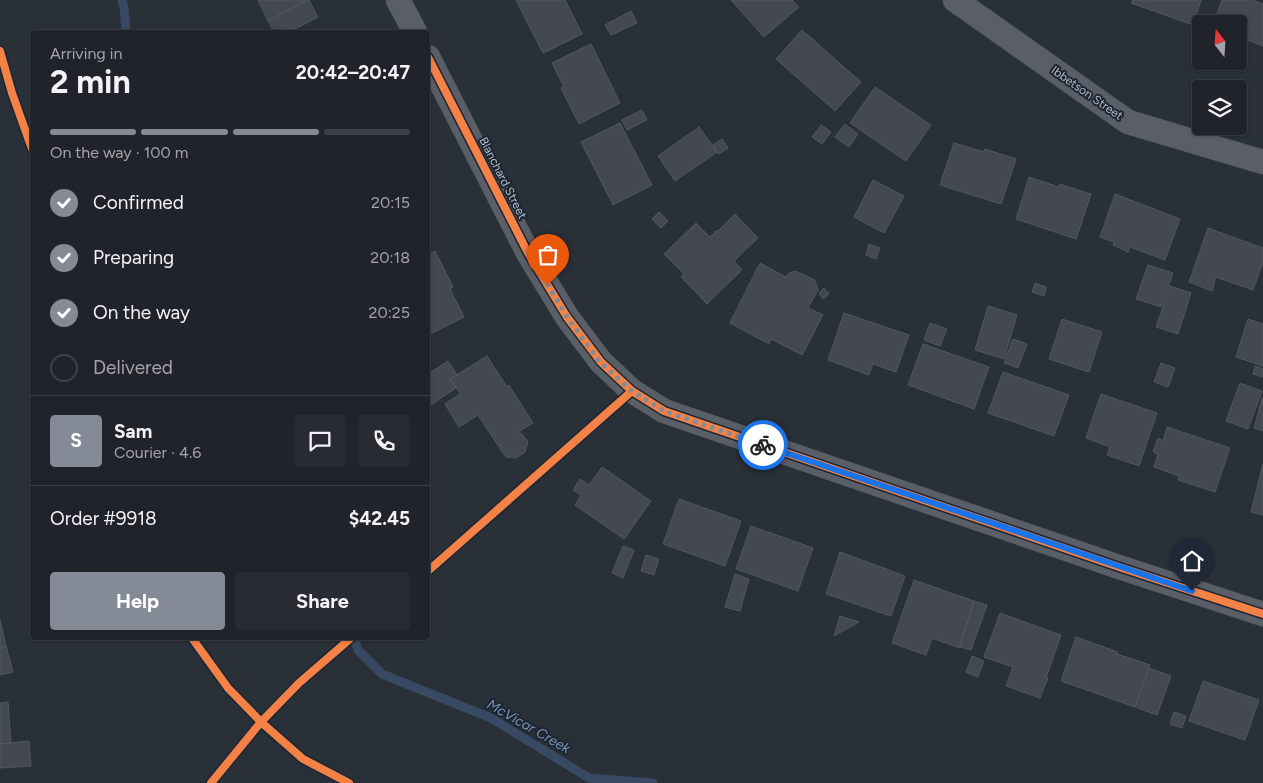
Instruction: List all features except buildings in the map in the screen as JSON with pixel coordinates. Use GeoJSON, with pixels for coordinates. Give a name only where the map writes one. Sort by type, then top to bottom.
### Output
{"type":"FeatureCollection","features":[{"type":"Feature","properties":{"kind":"street"},"geometry":{"type":"LineString","coordinates":[[398,0],[414,30]]}},
{"type":"Feature","properties":{"kind":"street","name":"Ibbetson Street"},"geometry":{"type":"LineString","coordinates":[[955,0],[1128,122],[1263,162]]}},
{"type":"Feature","properties":{"kind":"street","name":"Blanchard Street"},"geometry":{"type":"LineString","coordinates":[[430,61],[528,253],[567,317],[600,362],[632,391],[664,411],[1122,568],[1263,614]]}},
{"type":"Feature","properties":{"kind":"waterway","name":"McVicar Creek"},"geometry":{"type":"LineString","coordinates":[[122,0],[126,30]]}},
{"type":"Feature","properties":{"kind":"waterway","name":"McVicar Creek"},"geometry":{"type":"LineString","coordinates":[[355,640],[358,650],[382,674],[491,718],[589,778],[653,783]]}},
{"type":"Feature","properties":{"kind":"cycle path"},"geometry":{"type":"LineString","coordinates":[[0,51],[12,93],[30,143]]}},
{"type":"Feature","properties":{"kind":"cycle path"},"geometry":{"type":"LineString","coordinates":[[430,61],[528,253],[567,317],[601,362],[632,391],[664,411],[1122,568],[1263,614]]}},
{"type":"Feature","properties":{"kind":"cycle path"},"geometry":{"type":"LineString","coordinates":[[430,569],[632,391]]}},
{"type":"Feature","properties":{"kind":"cycle path"},"geometry":{"type":"LineString","coordinates":[[193,640],[228,688],[261,722],[303,759],[349,783]]}},
{"type":"Feature","properties":{"kind":"cycle path"},"geometry":{"type":"LineString","coordinates":[[211,783],[261,722],[299,683],[349,640]]}},
{"type":"Feature","properties":{"kind":"way so far"},"geometry":{"type":"LineString","coordinates":[[548,285],[567,317],[600,362],[632,391],[664,411],[763,445]]}},
{"type":"Feature","properties":{"kind":"route"},"geometry":{"type":"LineString","coordinates":[[763,445],[1192,591]]}}]}
